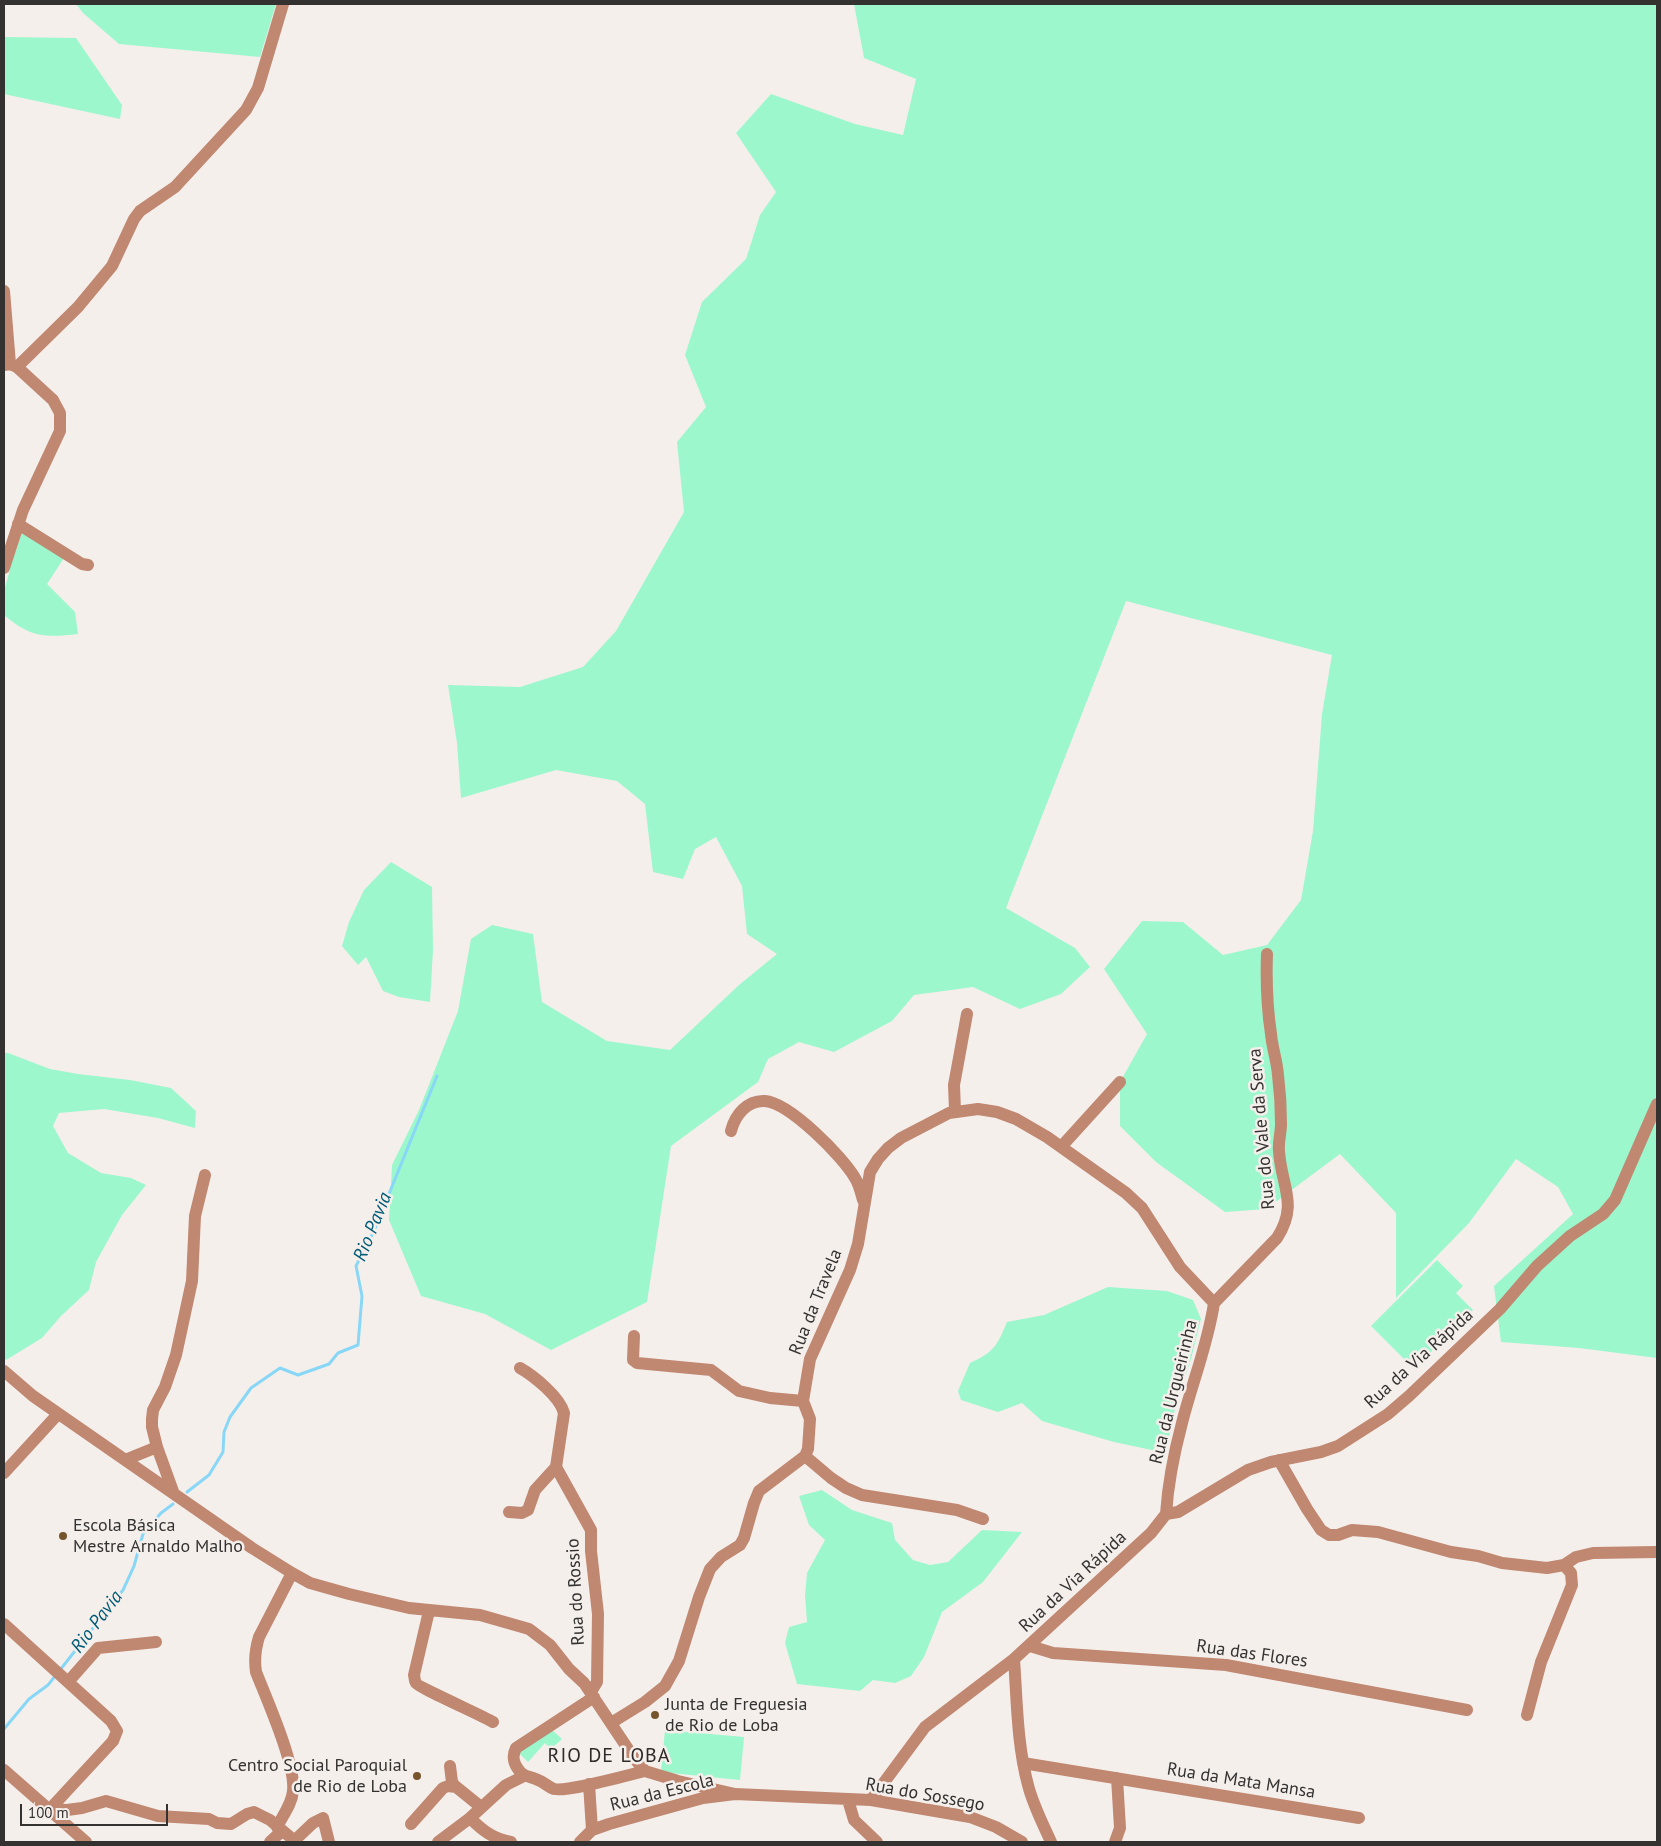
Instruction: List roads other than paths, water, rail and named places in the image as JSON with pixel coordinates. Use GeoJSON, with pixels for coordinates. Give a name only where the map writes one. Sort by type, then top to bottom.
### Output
{"type":"FeatureCollection","features":[{"type":"Feature","properties":{"kind":"street"},"geometry":{"type":"LineString","coordinates":[[10,365],[78,307],[112,266],[134,219],[140,211],[174,187],[246,110],[258,88],[283,4]]}},
{"type":"Feature","properties":{"kind":"street"},"geometry":{"type":"LineString","coordinates":[[4,290],[10,365],[53,400],[60,412],[60,431],[18,524],[4,568]]}},
{"type":"Feature","properties":{"kind":"street"},"geometry":{"type":"LineString","coordinates":[[18,524],[82,564],[88,565]]}},
{"type":"Feature","properties":{"kind":"street","name":"Rua do Vale da Serva"},"geometry":{"type":"LineString","coordinates":[[1214,1303],[1276,1238],[1284,1227],[1288,1213],[1288,1201],[1278,1150],[1281,1126],[1280,1102],[1278,1072],[1268,1011],[1266,985],[1267,954]]}},
{"type":"Feature","properties":{"kind":"street"},"geometry":{"type":"LineString","coordinates":[[955,1112],[954,1085],[967,1014]]}},
{"type":"Feature","properties":{"kind":"street"},"geometry":{"type":"LineString","coordinates":[[1061,1146],[1120,1082]]}},
{"type":"Feature","properties":{"kind":"street"},"geometry":{"type":"LineString","coordinates":[[731,1132],[737,1116],[752,1102],[767,1101],[777,1106],[806,1124],[840,1158],[856,1179],[864,1202]]}},
{"type":"Feature","properties":{"kind":"street","name":"Rua da Via Rápida"},"geometry":{"type":"LineString","coordinates":[[871,1800],[925,1727],[1030,1646],[1151,1533],[1166,1514],[1178,1512],[1248,1470],[1279,1460],[1304,1457],[1338,1446],[1388,1414],[1409,1396],[1494,1315],[1537,1266],[1570,1236],[1603,1214],[1615,1200],[1657,1104]]}},
{"type":"Feature","properties":{"kind":"street","name":"Rua da Urgueirinha"},"geometry":{"type":"LineString","coordinates":[[864,1202],[870,1172],[888,1148],[915,1130],[949,1113],[978,1109],[997,1112],[1032,1127],[1126,1193],[1142,1208],[1180,1268],[1214,1303],[1211,1323],[1182,1422],[1168,1489],[1166,1514]]}},
{"type":"Feature","properties":{"kind":"street"},"geometry":{"type":"LineString","coordinates":[[174,1494],[157,1447],[152,1419],[153,1410],[170,1373],[178,1347],[192,1281],[195,1216],[205,1176]]}},
{"type":"Feature","properties":{"kind":"street","name":"Rua da Travela"},"geometry":{"type":"LineString","coordinates":[[805,1456],[808,1449],[810,1419],[803,1401],[810,1359],[850,1270],[858,1244],[864,1202]]}},
{"type":"Feature","properties":{"kind":"street"},"geometry":{"type":"LineString","coordinates":[[634,1336],[633,1357],[637,1363],[712,1370],[739,1391],[770,1398],[803,1401]]}},
{"type":"Feature","properties":{"kind":"street"},"geometry":{"type":"LineString","coordinates":[[509,1512],[522,1513],[528,1510],[535,1490],[556,1467],[564,1413],[562,1406],[532,1376],[520,1368]]}},
{"type":"Feature","properties":{"kind":"street"},"geometry":{"type":"LineString","coordinates":[[4,1371],[58,1414],[292,1573],[323,1587],[430,1611],[480,1615],[529,1629],[550,1645],[569,1669],[584,1683],[593,1695],[634,1758],[645,1771],[558,1790],[540,1780],[524,1776],[513,1760],[513,1753],[516,1748],[593,1695]]}},
{"type":"Feature","properties":{"kind":"street"},"geometry":{"type":"LineString","coordinates":[[5,1468],[58,1414]]}},
{"type":"Feature","properties":{"kind":"street"},"geometry":{"type":"LineString","coordinates":[[125,1460],[157,1447]]}},
{"type":"Feature","properties":{"kind":"street"},"geometry":{"type":"LineString","coordinates":[[611,1723],[646,1702],[665,1686],[679,1661],[698,1597],[710,1569],[721,1557],[740,1545],[759,1491],[805,1456],[831,1478],[846,1488],[862,1495],[957,1510],[983,1519]]}},
{"type":"Feature","properties":{"kind":"street"},"geometry":{"type":"LineString","coordinates":[[1279,1460],[1307,1509],[1322,1530],[1329,1535],[1361,1530],[1378,1532],[1451,1552],[1478,1556],[1502,1563],[1547,1568],[1564,1565],[1576,1557],[1593,1553],[1657,1552]]}},
{"type":"Feature","properties":{"kind":"street","name":"Rua do Rossio"},"geometry":{"type":"LineString","coordinates":[[556,1467],[591,1530],[591,1551],[598,1614],[597,1682],[593,1695]]}},
{"type":"Feature","properties":{"kind":"street"},"geometry":{"type":"LineString","coordinates":[[1527,1715],[1541,1662],[1572,1584],[1571,1573],[1564,1565]]}},
{"type":"Feature","properties":{"kind":"street"},"geometry":{"type":"LineString","coordinates":[[270,1842],[280,1829],[292,1799],[293,1776],[256,1672],[254,1659],[259,1637],[292,1573]]}},
{"type":"Feature","properties":{"kind":"street"},"geometry":{"type":"LineString","coordinates":[[430,1611],[414,1675],[416,1683],[493,1722]]}},
{"type":"Feature","properties":{"kind":"street"},"geometry":{"type":"LineString","coordinates":[[4,1624],[116,1726],[117,1734],[113,1741],[50,1809]]}},
{"type":"Feature","properties":{"kind":"street"},"geometry":{"type":"LineString","coordinates":[[68,1682],[98,1648],[156,1642]]}},
{"type":"Feature","properties":{"kind":"street","name":"Rua das Flores"},"geometry":{"type":"LineString","coordinates":[[1030,1646],[1053,1653],[1226,1665],[1467,1710]]}},
{"type":"Feature","properties":{"kind":"street"},"geometry":{"type":"LineString","coordinates":[[1014,1659],[1023,1763],[1028,1787],[1051,1842]]}},
{"type":"Feature","properties":{"kind":"street","name":"Rua da Mata Mansa"},"geometry":{"type":"LineString","coordinates":[[1023,1763],[1359,1818]]}},
{"type":"Feature","properties":{"kind":"street"},"geometry":{"type":"LineString","coordinates":[[450,1766],[452,1782],[481,1807]]}},
{"type":"Feature","properties":{"kind":"street"},"geometry":{"type":"LineString","coordinates":[[4,1770],[86,1842]]}},
{"type":"Feature","properties":{"kind":"street","name":"Rua da Escola"},"geometry":{"type":"LineString","coordinates":[[645,1771],[678,1781],[703,1792],[848,1800]]}},
{"type":"Feature","properties":{"kind":"street"},"geometry":{"type":"LineString","coordinates":[[438,1842],[470,1818],[506,1784],[524,1776]]}},
{"type":"Feature","properties":{"kind":"street"},"geometry":{"type":"LineString","coordinates":[[1115,1842],[1120,1828],[1117,1778]]}},
{"type":"Feature","properties":{"kind":"street"},"geometry":{"type":"LineString","coordinates":[[583,1838],[589,1784]]}},
{"type":"Feature","properties":{"kind":"street"},"geometry":{"type":"LineString","coordinates":[[411,1824],[443,1788],[448,1786],[456,1787]]}},
{"type":"Feature","properties":{"kind":"street","name":"Rua da Escola"},"geometry":{"type":"LineString","coordinates":[[583,1838],[703,1792]]}},
{"type":"Feature","properties":{"kind":"street"},"geometry":{"type":"LineString","coordinates":[[848,1800],[854,1820],[877,1842]]}},
{"type":"Feature","properties":{"kind":"street","name":"Rua do Sossego"},"geometry":{"type":"LineString","coordinates":[[848,1800],[871,1800],[970,1817],[996,1827],[1022,1842]]}},
{"type":"Feature","properties":{"kind":"street"},"geometry":{"type":"LineString","coordinates":[[50,1809],[75,1809],[106,1801],[158,1816],[209,1819],[218,1823],[232,1824],[247,1814],[259,1814],[295,1842],[313,1824],[323,1818],[329,1842]]}},
{"type":"Feature","properties":{"kind":"street"},"geometry":{"type":"LineString","coordinates":[[470,1818],[484,1832],[500,1840],[511,1842]]}},
{"type":"Feature","properties":{"kind":"waterway","name":"Rio Pavia"},"geometry":{"type":"LineString","coordinates":[[187,1492],[209,1475],[223,1452],[224,1432],[230,1417],[251,1388],[280,1368],[298,1375],[329,1364],[338,1353],[358,1345],[362,1296],[356,1266],[373,1233],[437,1076]]}},
{"type":"Feature","properties":{"kind":"waterway","name":"Rio Pavia"},"geometry":{"type":"LineString","coordinates":[[60,1670],[123,1590],[134,1566],[143,1534],[161,1513],[173,1504]]}},
{"type":"Feature","properties":{"kind":"waterway","name":"Rio Pavia"},"geometry":{"type":"LineString","coordinates":[[4,1729],[29,1699],[48,1685],[56,1675]]}},
{"type":"Feature","properties":{"kind":"place","name":"Escola Básica Mestre Arnaldo Malho"},"geometry":{"type":"Point","coordinates":[63,1536]}},
{"type":"Feature","properties":{"kind":"place","name":"Junta de Freguesia de Rio de Loba"},"geometry":{"type":"Point","coordinates":[655,1715]}},
{"type":"Feature","properties":{"kind":"place","name":"Centro Social Paroquial de Rio de Loba"},"geometry":{"type":"Point","coordinates":[417,1776]}},
{"type":"Feature","properties":{"kind":"district","name":"RIO DE LOBA"},"geometry":{"type":"Point","coordinates":[609,1756]}}]}
